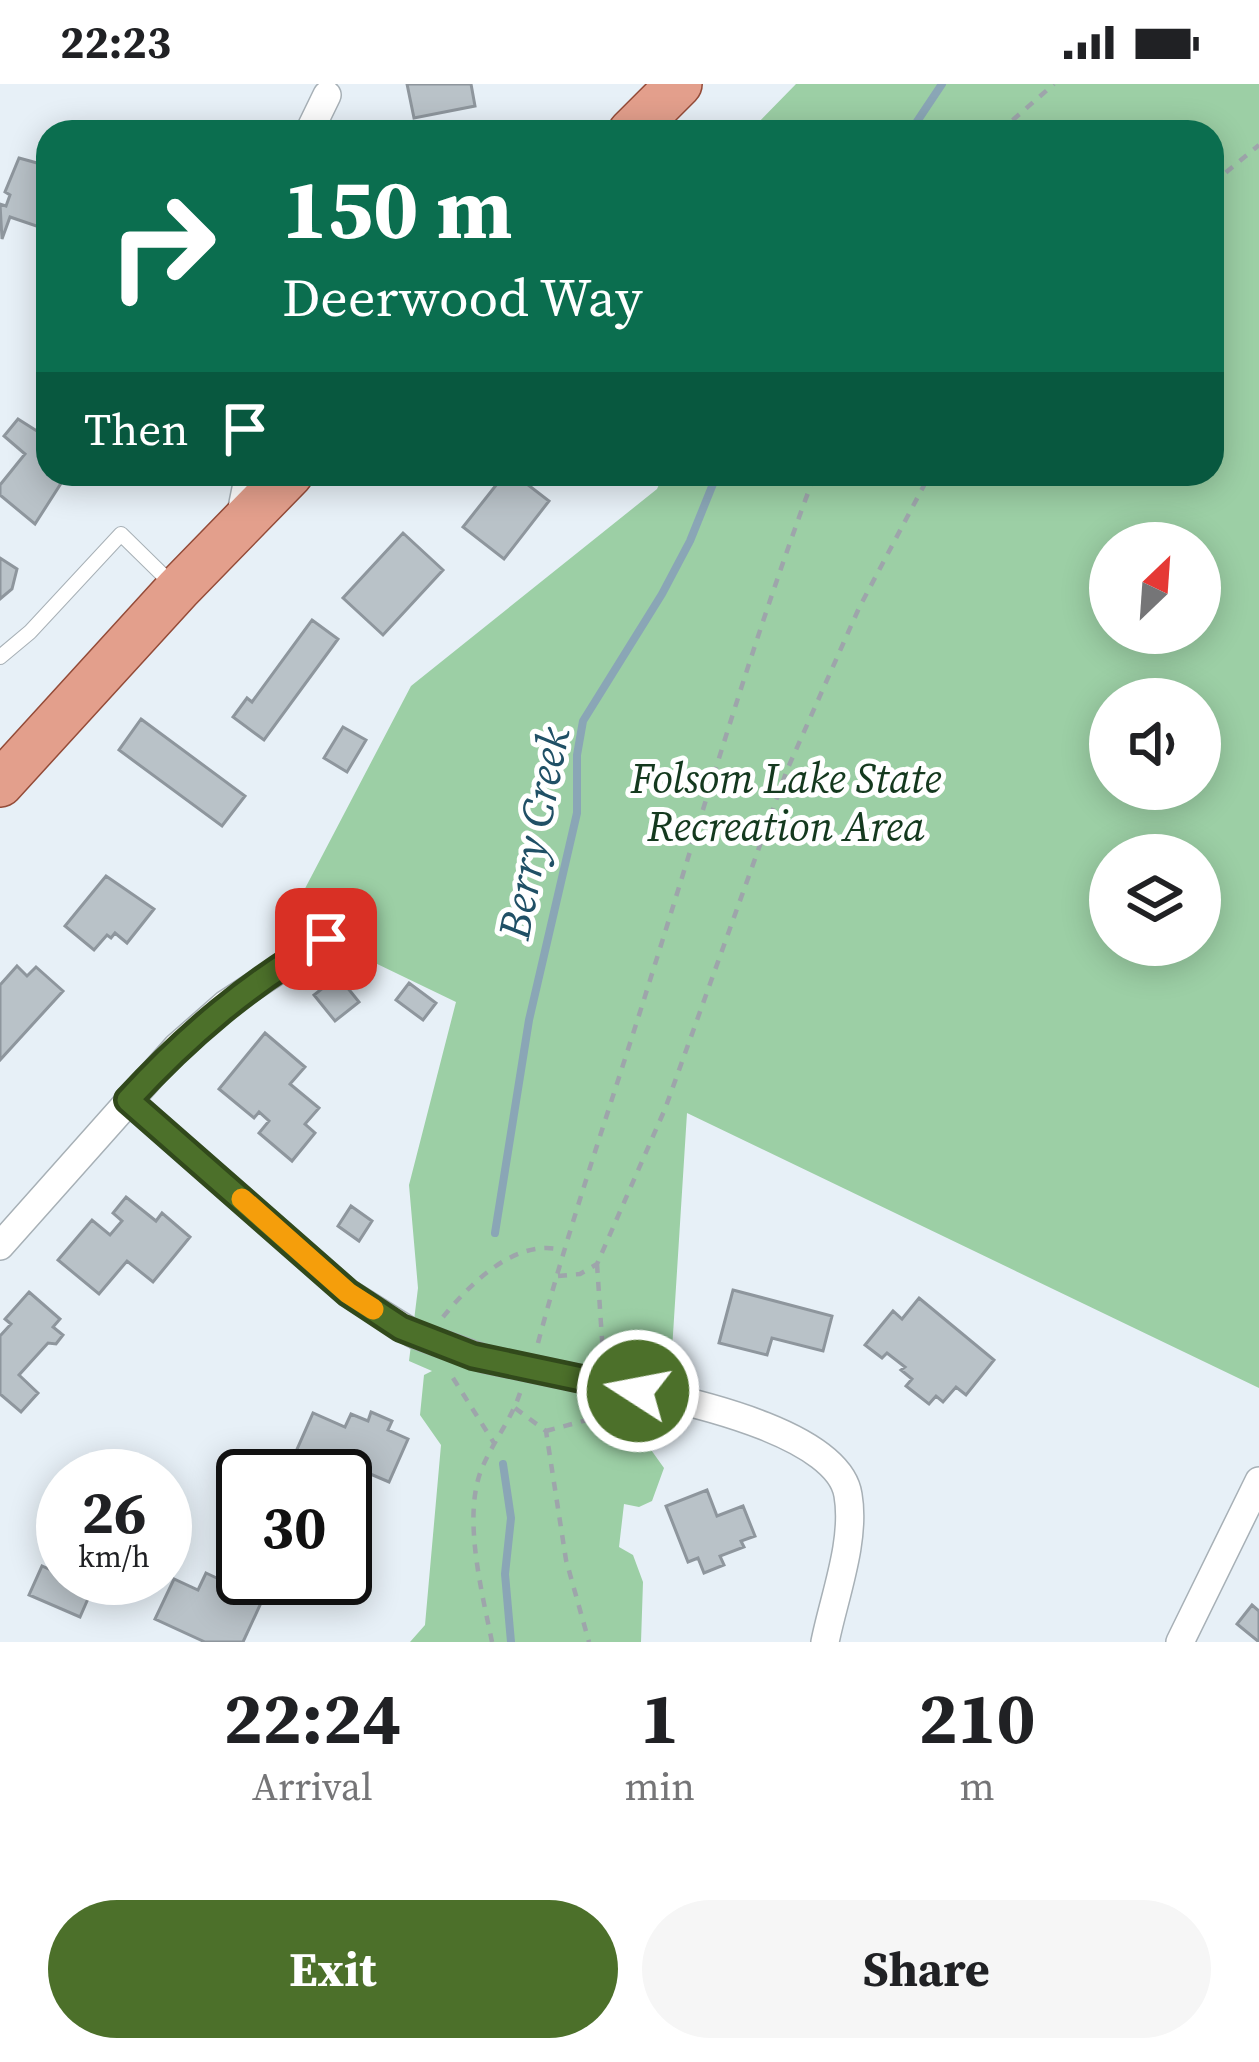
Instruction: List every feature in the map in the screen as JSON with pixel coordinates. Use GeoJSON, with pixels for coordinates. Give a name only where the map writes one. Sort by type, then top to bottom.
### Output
{"type":"FeatureCollection","features":[{"type":"Feature","properties":{"kind":"main road"},"geometry":{"type":"LineString","coordinates":[[643,120],[679,84]]}},
{"type":"Feature","properties":{"kind":"main road"},"geometry":{"type":"LineString","coordinates":[[0,784],[278,486]]}},
{"type":"Feature","properties":{"kind":"street"},"geometry":{"type":"LineString","coordinates":[[315,120],[327,94]]}},
{"type":"Feature","properties":{"kind":"street"},"geometry":{"type":"LineString","coordinates":[[238,526],[246,486]]}},
{"type":"Feature","properties":{"kind":"street"},"geometry":{"type":"LineString","coordinates":[[0,1246],[177,1047],[226,1004],[326,939]]}},
{"type":"Feature","properties":{"kind":"street"},"geometry":{"type":"LineString","coordinates":[[128,1100],[348,1293],[433,1342],[736,1415],[794,1440],[835,1466],[848,1492],[848,1519],[825,1642]]}},
{"type":"Feature","properties":{"kind":"street"},"geometry":{"type":"LineString","coordinates":[[1180,1642],[1259,1481]]}},
{"type":"Feature","properties":{"kind":"lane"},"geometry":{"type":"LineString","coordinates":[[0,657],[30,632],[121,534],[178,589]]}},
{"type":"Feature","properties":{"kind":"path"},"geometry":{"type":"LineString","coordinates":[[1013,120],[1054,84]]}},
{"type":"Feature","properties":{"kind":"path"},"geometry":{"type":"LineString","coordinates":[[1224,174],[1259,145]]}},
{"type":"Feature","properties":{"kind":"path"},"geometry":{"type":"LineString","coordinates":[[537,1346],[562,1250],[758,633],[811,486]]}},
{"type":"Feature","properties":{"kind":"path"},"geometry":{"type":"LineString","coordinates":[[546,1430],[594,1415],[605,1340],[597,1264],[665,1109],[788,770],[859,608],[924,486]]}},
{"type":"Feature","properties":{"kind":"path"},"geometry":{"type":"LineString","coordinates":[[494,1443],[433,1342],[455,1302],[496,1267],[521,1251],[548,1246],[562,1250]]}},
{"type":"Feature","properties":{"kind":"path"},"geometry":{"type":"LineString","coordinates":[[556,1276],[580,1274],[597,1264]]}},
{"type":"Feature","properties":{"kind":"path"},"geometry":{"type":"LineString","coordinates":[[492,1642],[480,1582],[473,1503],[480,1472],[522,1387]]}},
{"type":"Feature","properties":{"kind":"path"},"geometry":{"type":"LineString","coordinates":[[515,1408],[546,1430],[566,1560],[589,1642]]}},
{"type":"Feature","properties":{"kind":"green space","name":"Folsom Lake State Recreation Area"},"geometry":{"type":"Polygon","coordinates":[[[796,84],[1259,84],[1259,1388],[687,1113],[671,1366],[639,1362],[632,1440],[644,1440],[664,1468],[652,1501],[639,1507],[624,1504],[619,1547],[633,1555],[643,1582],[641,1642],[410,1642],[425,1625],[441,1445],[420,1415],[424,1375],[432,1371],[409,1361],[418,1288],[409,1185],[456,1002],[288,921],[411,686],[658,486],[1224,486],[1224,120],[761,120],[796,84]]]}},
{"type":"Feature","properties":{"kind":"building"},"geometry":{"type":"Polygon","coordinates":[[[407,84],[471,84],[475,106],[414,118],[407,84]]]}},
{"type":"Feature","properties":{"kind":"building"},"geometry":{"type":"Polygon","coordinates":[[[19,158],[36,163],[36,226],[10,217],[2,239],[0,204],[6,206],[10,195],[5,192],[19,158]]]}},
{"type":"Feature","properties":{"kind":"building"},"geometry":{"type":"Polygon","coordinates":[[[18,419],[36,430],[36,486],[59,486],[35,524],[0,495],[0,485],[25,454],[4,436],[18,419]]]}},
{"type":"Feature","properties":{"kind":"building"},"geometry":{"type":"Polygon","coordinates":[[[495,486],[530,486],[549,501],[504,559],[463,527],[495,486]]]}},
{"type":"Feature","properties":{"kind":"building"},"geometry":{"type":"Polygon","coordinates":[[[403,533],[443,570],[383,635],[343,598],[403,533]]]}},
{"type":"Feature","properties":{"kind":"building"},"geometry":{"type":"Polygon","coordinates":[[[0,558],[17,569],[12,589],[0,599],[0,558]]]}},
{"type":"Feature","properties":{"kind":"building"},"geometry":{"type":"Polygon","coordinates":[[[312,620],[338,639],[264,740],[233,717],[247,698],[252,702],[312,620]]]}},
{"type":"Feature","properties":{"kind":"building"},"geometry":{"type":"Polygon","coordinates":[[[141,719],[245,796],[222,826],[119,750],[141,719]]]}},
{"type":"Feature","properties":{"kind":"building"},"geometry":{"type":"Polygon","coordinates":[[[343,727],[366,740],[347,772],[324,758],[343,727]]]}},
{"type":"Feature","properties":{"kind":"building"},"geometry":{"type":"Polygon","coordinates":[[[106,876],[154,909],[127,943],[115,933],[94,950],[65,926],[106,876]]]}},
{"type":"Feature","properties":{"kind":"building"},"geometry":{"type":"Polygon","coordinates":[[[17,966],[27,976],[36,967],[63,991],[0,1060],[0,985],[17,966]]]}},
{"type":"Feature","properties":{"kind":"building"},"geometry":{"type":"Polygon","coordinates":[[[338,976],[359,1002],[335,1021],[314,995],[338,976]]]}},
{"type":"Feature","properties":{"kind":"building"},"geometry":{"type":"Polygon","coordinates":[[[409,983],[436,1003],[423,1020],[396,1000],[409,983]]]}},
{"type":"Feature","properties":{"kind":"building"},"geometry":{"type":"Polygon","coordinates":[[[265,1033],[305,1067],[290,1084],[319,1108],[305,1124],[315,1133],[292,1161],[259,1133],[269,1121],[259,1112],[254,1118],[219,1089],[265,1033]]]}},
{"type":"Feature","properties":{"kind":"building"},"geometry":{"type":"Polygon","coordinates":[[[126,1197],[156,1221],[162,1213],[190,1237],[153,1282],[127,1261],[99,1294],[58,1260],[92,1220],[110,1235],[122,1221],[113,1213],[126,1197]]]}},
{"type":"Feature","properties":{"kind":"building"},"geometry":{"type":"Polygon","coordinates":[[[351,1206],[372,1221],[359,1241],[338,1226],[351,1206]]]}},
{"type":"Feature","properties":{"kind":"building"},"geometry":{"type":"Polygon","coordinates":[[[733,1290],[832,1316],[823,1351],[772,1338],[767,1355],[719,1343],[733,1290]]]}},
{"type":"Feature","properties":{"kind":"building"},"geometry":{"type":"Polygon","coordinates":[[[29,1292],[60,1319],[53,1327],[63,1335],[56,1344],[48,1343],[19,1375],[38,1393],[21,1412],[0,1394],[0,1336],[11,1324],[5,1319],[29,1292]]]}},
{"type":"Feature","properties":{"kind":"building"},"geometry":{"type":"Polygon","coordinates":[[[919,1298],[994,1360],[966,1395],[956,1387],[943,1402],[936,1396],[929,1404],[906,1386],[912,1379],[901,1370],[905,1367],[865,1345],[893,1311],[902,1319],[919,1298]]]}},
{"type":"Feature","properties":{"kind":"building"},"geometry":{"type":"Polygon","coordinates":[[[371,1412],[392,1421],[388,1430],[408,1439],[389,1482],[372,1475],[372,1449],[297,1449],[313,1413],[345,1427],[351,1414],[368,1421],[371,1412]]]}},
{"type":"Feature","properties":{"kind":"building"},"geometry":{"type":"Polygon","coordinates":[[[707,1490],[717,1516],[743,1506],[755,1536],[741,1541],[744,1547],[720,1556],[724,1565],[704,1573],[698,1558],[688,1562],[666,1506],[707,1490]]]}},
{"type":"Feature","properties":{"kind":"building"},"geometry":{"type":"Polygon","coordinates":[[[206,1573],[216,1578],[216,1605],[260,1605],[243,1642],[205,1642],[155,1619],[162,1605],[192,1605],[192,1587],[198,1590],[206,1573]]]}},
{"type":"Feature","properties":{"kind":"building"},"geometry":{"type":"Polygon","coordinates":[[[52,1605],[85,1605],[80,1617],[52,1605]]]}},
{"type":"Feature","properties":{"kind":"building"},"geometry":{"type":"Polygon","coordinates":[[[1252,1605],[1259,1611],[1259,1642],[1237,1624],[1252,1605]]]}},
{"type":"Feature","properties":{"kind":"waterway","name":"Berry Creek"},"geometry":{"type":"LineString","coordinates":[[918,120],[942,84]]}},
{"type":"Feature","properties":{"kind":"waterway","name":"Berry Creek"},"geometry":{"type":"LineString","coordinates":[[495,1233],[529,1020],[577,813],[577,755],[583,721],[662,594],[712,486]]}},
{"type":"Feature","properties":{"kind":"waterway"},"geometry":{"type":"LineString","coordinates":[[503,1464],[511,1518],[505,1574],[511,1642]]}},
{"type":"Feature","properties":{"kind":"slow traffic"},"geometry":{"type":"LineString","coordinates":[[242,1199],[348,1293],[373,1309]]}},
{"type":"Feature","properties":{"kind":"route"},"geometry":{"type":"LineString","coordinates":[[326,939],[226,1004],[128,1100],[348,1293],[401,1328],[473,1356],[638,1391]]}}]}
